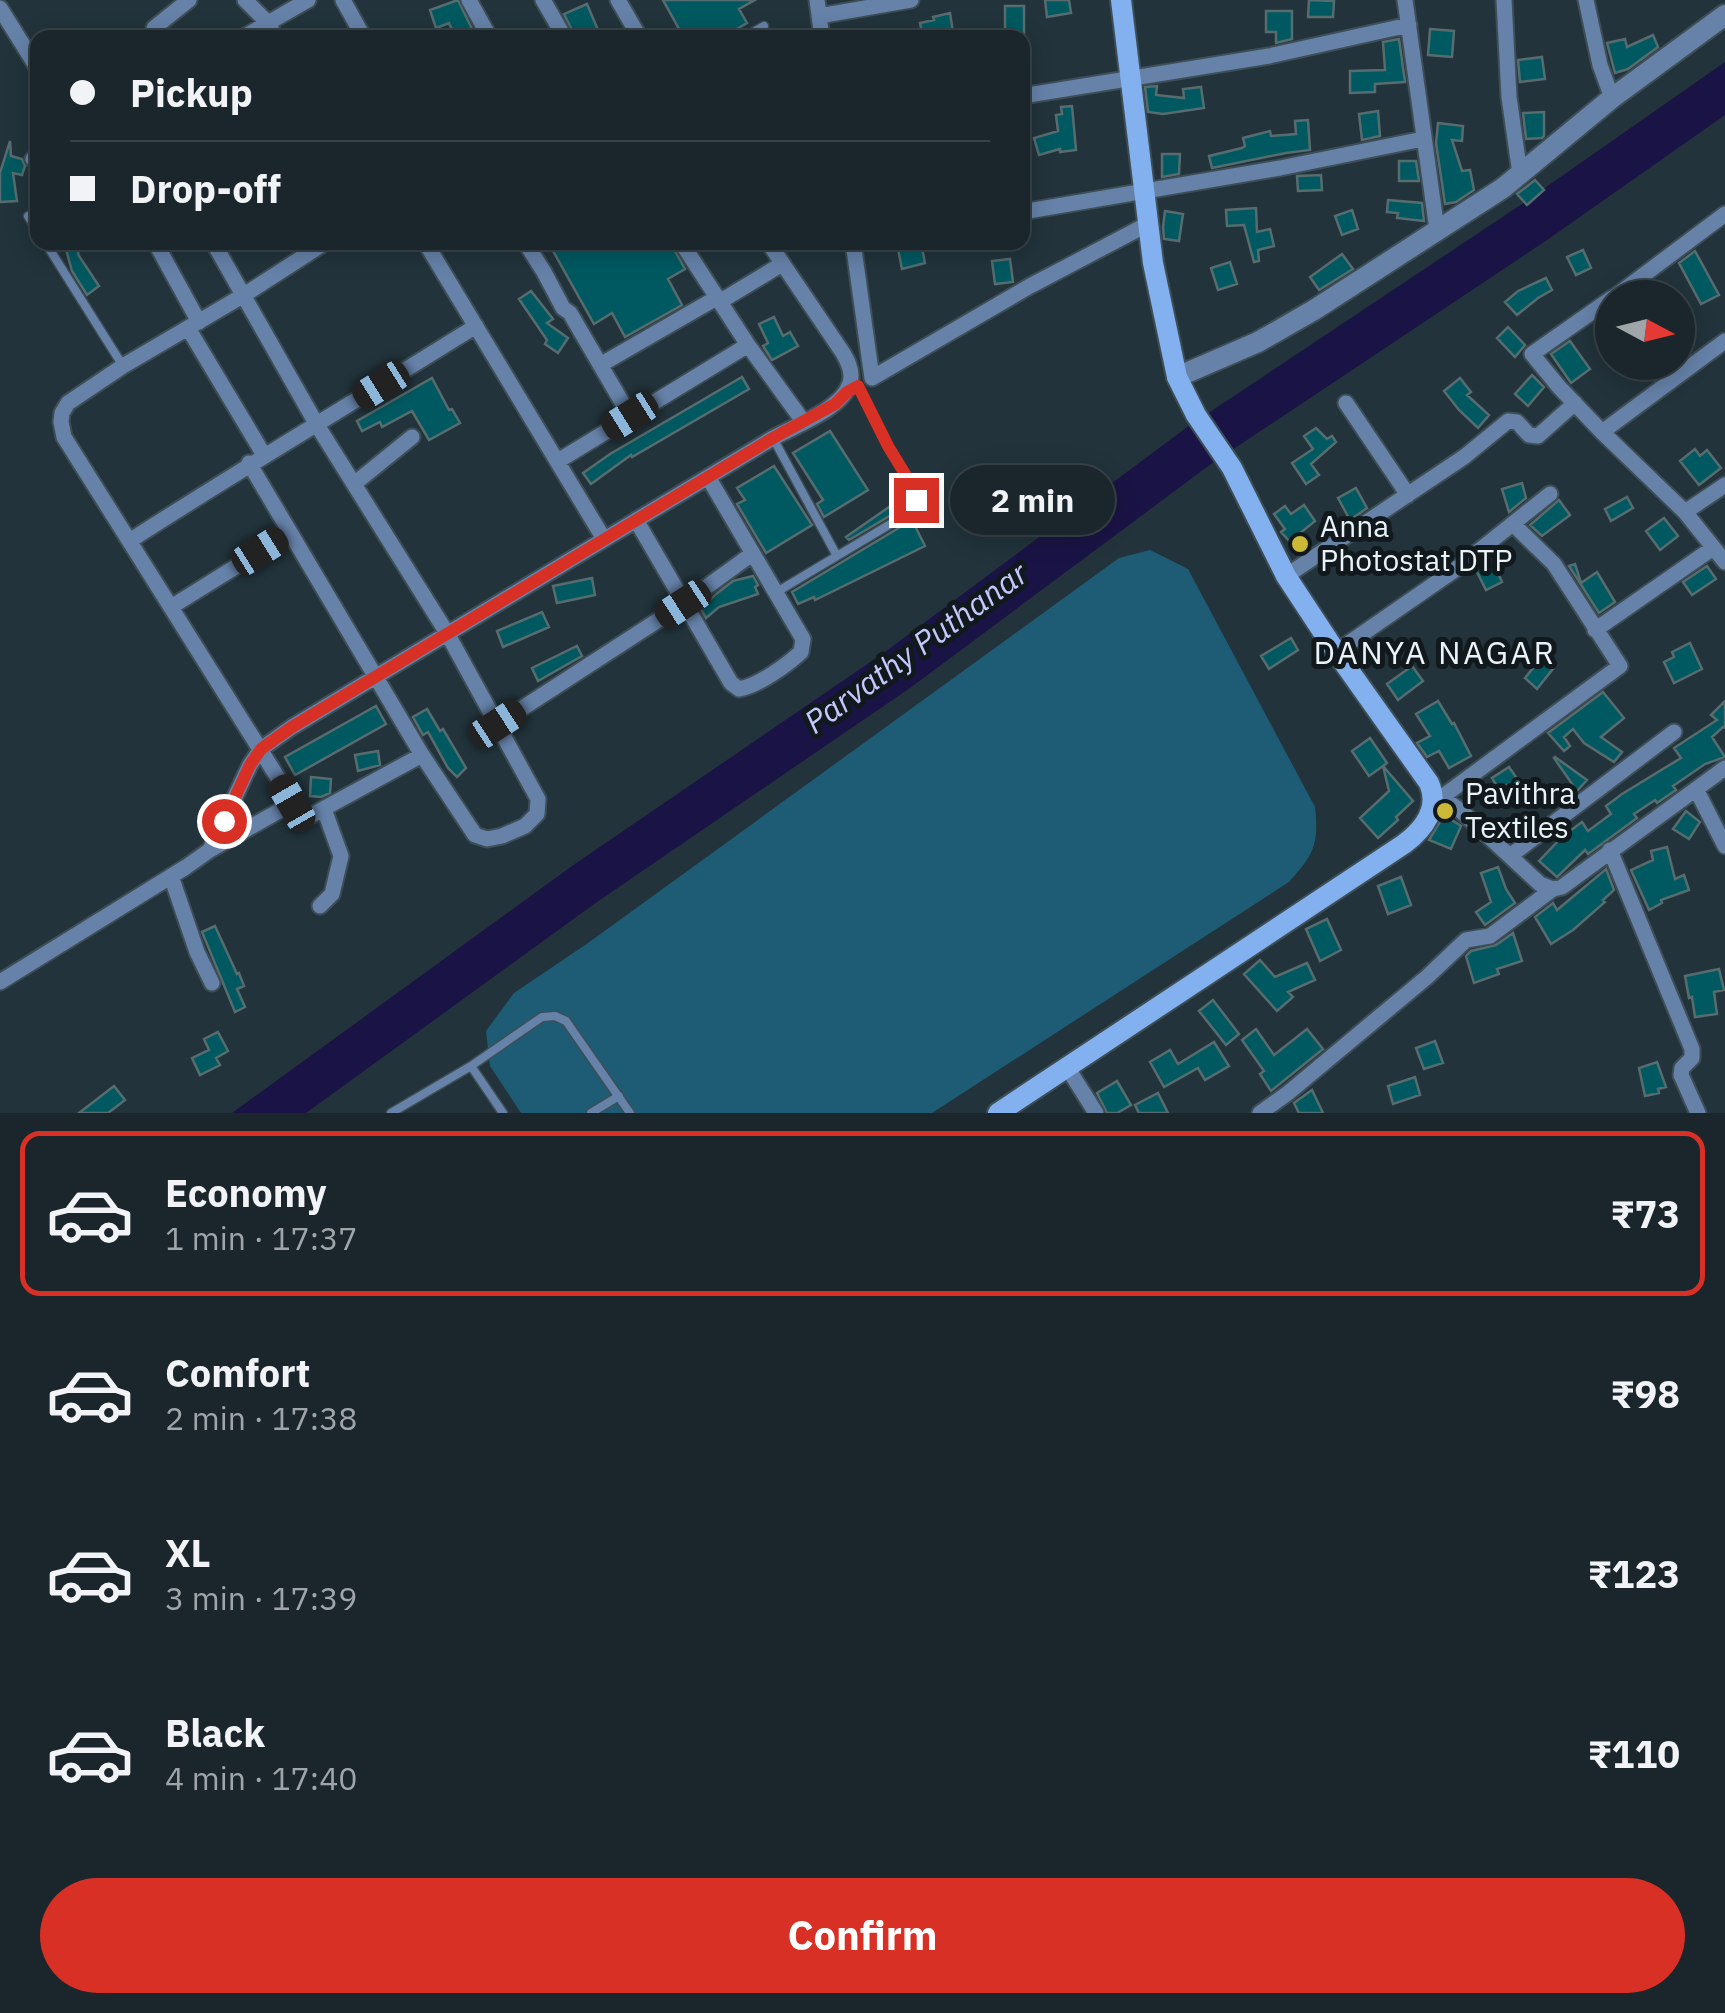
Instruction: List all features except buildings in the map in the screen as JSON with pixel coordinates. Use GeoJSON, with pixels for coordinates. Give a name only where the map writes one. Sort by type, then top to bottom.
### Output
{"type":"FeatureCollection","features":[{"type":"Feature","properties":{"kind":"main road"},"geometry":{"type":"LineString","coordinates":[[998,1113],[1404,844],[1420,832],[1438,794],[1286,576],[1232,468],[1177,377],[1153,263],[1121,0]]}},
{"type":"Feature","properties":{"kind":"street"},"geometry":{"type":"LineString","coordinates":[[154,28],[190,0]]}},
{"type":"Feature","properties":{"kind":"street"},"geometry":{"type":"LineString","coordinates":[[245,0],[272,30]]}},
{"type":"Feature","properties":{"kind":"street"},"geometry":{"type":"LineString","coordinates":[[255,30],[308,0]]}},
{"type":"Feature","properties":{"kind":"street"},"geometry":{"type":"LineString","coordinates":[[343,0],[360,30]]}},
{"type":"Feature","properties":{"kind":"street"},"geometry":{"type":"LineString","coordinates":[[469,0],[486,30]]}},
{"type":"Feature","properties":{"kind":"street"},"geometry":{"type":"LineString","coordinates":[[542,0],[560,30]]}},
{"type":"Feature","properties":{"kind":"street"},"geometry":{"type":"LineString","coordinates":[[618,0],[635,30]]}},
{"type":"Feature","properties":{"kind":"street"},"geometry":{"type":"LineString","coordinates":[[818,8],[911,0]]}},
{"type":"Feature","properties":{"kind":"street"},"geometry":{"type":"LineString","coordinates":[[1405,0],[1437,230]]}},
{"type":"Feature","properties":{"kind":"street"},"geometry":{"type":"LineString","coordinates":[[1504,0],[1509,96],[1520,174]]}},
{"type":"Feature","properties":{"kind":"street"},"geometry":{"type":"LineString","coordinates":[[1586,0],[1600,65],[1612,98]]}},
{"type":"Feature","properties":{"kind":"street"},"geometry":{"type":"LineString","coordinates":[[0,8],[30,55]]}},
{"type":"Feature","properties":{"kind":"street"},"geometry":{"type":"LineString","coordinates":[[1177,377],[1258,342],[1300,318],[1503,188],[1612,98],[1725,14]]}},
{"type":"Feature","properties":{"kind":"street"},"geometry":{"type":"LineString","coordinates":[[1030,95],[1269,56],[1409,25]]}},
{"type":"Feature","properties":{"kind":"street"},"geometry":{"type":"LineString","coordinates":[[1030,211],[1327,160],[1423,138]]}},
{"type":"Feature","properties":{"kind":"street"},"geometry":{"type":"LineString","coordinates":[[1637,280],[1725,214]]}},
{"type":"Feature","properties":{"kind":"street"},"geometry":{"type":"LineString","coordinates":[[854,250],[872,378],[1030,286],[1148,224]]}},
{"type":"Feature","properties":{"kind":"street"},"geometry":{"type":"LineString","coordinates":[[160,250],[290,533],[422,755],[475,835],[502,836],[525,826],[533,820],[538,799],[498,724],[317,425],[217,250]]}},
{"type":"Feature","properties":{"kind":"street"},"geometry":{"type":"LineString","coordinates":[[314,250],[68,403],[60,422],[64,436],[300,813],[312,815],[422,755]]}},
{"type":"Feature","properties":{"kind":"street"},"geometry":{"type":"LineString","coordinates":[[430,250],[604,539]]}},
{"type":"Feature","properties":{"kind":"street"},"geometry":{"type":"LineString","coordinates":[[530,250],[630,416]]}},
{"type":"Feature","properties":{"kind":"street"},"geometry":{"type":"LineString","coordinates":[[686,250],[803,421]]}},
{"type":"Feature","properties":{"kind":"street"},"geometry":{"type":"LineString","coordinates":[[210,850],[261,749],[604,539],[835,404],[852,389],[850,367],[843,353],[773,250]]}},
{"type":"Feature","properties":{"kind":"street"},"geometry":{"type":"LineString","coordinates":[[600,365],[782,264]]}},
{"type":"Feature","properties":{"kind":"street"},"geometry":{"type":"LineString","coordinates":[[1595,310],[1532,354],[1574,404],[1685,512],[1725,562]]}},
{"type":"Feature","properties":{"kind":"street"},"geometry":{"type":"LineString","coordinates":[[130,540],[476,326]]}},
{"type":"Feature","properties":{"kind":"street"},"geometry":{"type":"LineString","coordinates":[[1602,432],[1725,342]]}},
{"type":"Feature","properties":{"kind":"street"},"geometry":{"type":"LineString","coordinates":[[558,461],[748,345]]}},
{"type":"Feature","properties":{"kind":"street"},"geometry":{"type":"LineString","coordinates":[[1346,403],[1408,494]]}},
{"type":"Feature","properties":{"kind":"street"},"geometry":{"type":"LineString","coordinates":[[1286,576],[1464,457],[1508,421],[1517,422],[1529,435],[1538,436],[1574,404]]}},
{"type":"Feature","properties":{"kind":"street"},"geometry":{"type":"LineString","coordinates":[[354,484],[412,437]]}},
{"type":"Feature","properties":{"kind":"street"},"geometry":{"type":"LineString","coordinates":[[636,520],[731,683],[739,690],[748,688],[802,652],[803,639],[708,477]]}},
{"type":"Feature","properties":{"kind":"street"},"geometry":{"type":"LineString","coordinates":[[1685,512],[1725,485]]}},
{"type":"Feature","properties":{"kind":"street"},"geometry":{"type":"LineString","coordinates":[[1336,652],[1456,569],[1550,494]]}},
{"type":"Feature","properties":{"kind":"street"},"geometry":{"type":"LineString","coordinates":[[1514,525],[1554,564],[1620,666],[1438,794],[1540,884],[1553,889]]}},
{"type":"Feature","properties":{"kind":"street"},"geometry":{"type":"LineString","coordinates":[[172,608],[290,533]]}},
{"type":"Feature","properties":{"kind":"street"},"geometry":{"type":"LineString","coordinates":[[1594,630],[1713,548]]}},
{"type":"Feature","properties":{"kind":"street"},"geometry":{"type":"LineString","coordinates":[[498,724],[683,604],[752,554]]}},
{"type":"Feature","properties":{"kind":"street"},"geometry":{"type":"LineString","coordinates":[[1510,856],[1674,732]]}},
{"type":"Feature","properties":{"kind":"street"},"geometry":{"type":"LineString","coordinates":[[1260,1113],[1466,940],[1490,936],[1725,768]]}},
{"type":"Feature","properties":{"kind":"street"},"geometry":{"type":"LineString","coordinates":[[1696,789],[1725,846]]}},
{"type":"Feature","properties":{"kind":"street"},"geometry":{"type":"LineString","coordinates":[[0,982],[292,803]]}},
{"type":"Feature","properties":{"kind":"street"},"geometry":{"type":"LineString","coordinates":[[320,906],[332,894],[341,856],[324,809]]}},
{"type":"Feature","properties":{"kind":"street"},"geometry":{"type":"LineString","coordinates":[[1610,850],[1692,1049],[1692,1058],[1682,1068],[1681,1076],[1698,1113]]}},
{"type":"Feature","properties":{"kind":"street"},"geometry":{"type":"LineString","coordinates":[[171,876],[212,984]]}},
{"type":"Feature","properties":{"kind":"street"},"geometry":{"type":"LineString","coordinates":[[1067,1067],[1096,1113]]}},
{"type":"Feature","properties":{"kind":"lane"},"geometry":{"type":"LineString","coordinates":[[757,30],[764,26]]}},
{"type":"Feature","properties":{"kind":"lane"},"geometry":{"type":"LineString","coordinates":[[49,250],[123,366]]}},
{"type":"Feature","properties":{"kind":"lane"},"geometry":{"type":"LineString","coordinates":[[776,594],[909,512],[916,500],[914,489],[852,389]]}},
{"type":"Feature","properties":{"kind":"lane"},"geometry":{"type":"LineString","coordinates":[[773,438],[837,556]]}},
{"type":"Feature","properties":{"kind":"lane"},"geometry":{"type":"LineString","coordinates":[[392,1113],[542,1017],[556,1016],[566,1022],[630,1113]]}},
{"type":"Feature","properties":{"kind":"lane"},"geometry":{"type":"LineString","coordinates":[[471,1066],[503,1113]]}},
{"type":"Feature","properties":{"kind":"lane"},"geometry":{"type":"LineString","coordinates":[[591,1113],[619,1096]]}},
{"type":"Feature","properties":{"kind":"shaded area"},"geometry":{"type":"Polygon","coordinates":[[[1150,550],[1188,569],[1315,807],[1313,848],[1289,882],[932,1113],[521,1113],[490,1066],[486,1031],[514,993],[1119,558],[1150,550]]]}},
{"type":"Feature","properties":{"kind":"water","name":"Parvathy Puthanar"},"geometry":{"type":"Polygon","coordinates":[[[1725,62],[1725,115],[1547,240],[1211,464],[910,688],[597,902],[306,1113],[232,1113],[572,866],[885,652],[1186,428],[1522,204],[1725,62]]]}},
{"type":"Feature","properties":{"kind":"place","name":"Anna Photostat DTP"},"geometry":{"type":"Point","coordinates":[1300,544]}},
{"type":"Feature","properties":{"kind":"place","name":"Pavithra Textiles"},"geometry":{"type":"Point","coordinates":[1445,811]}},
{"type":"Feature","properties":{"kind":"district","name":"DANYA NAGAR"},"geometry":{"type":"Point","coordinates":[1435,653]}},
{"type":"Feature","properties":{"kind":"route"},"geometry":{"type":"LineString","coordinates":[[224,821],[261,749],[292,727],[835,404],[858,386],[914,489],[916,500]]}}]}
